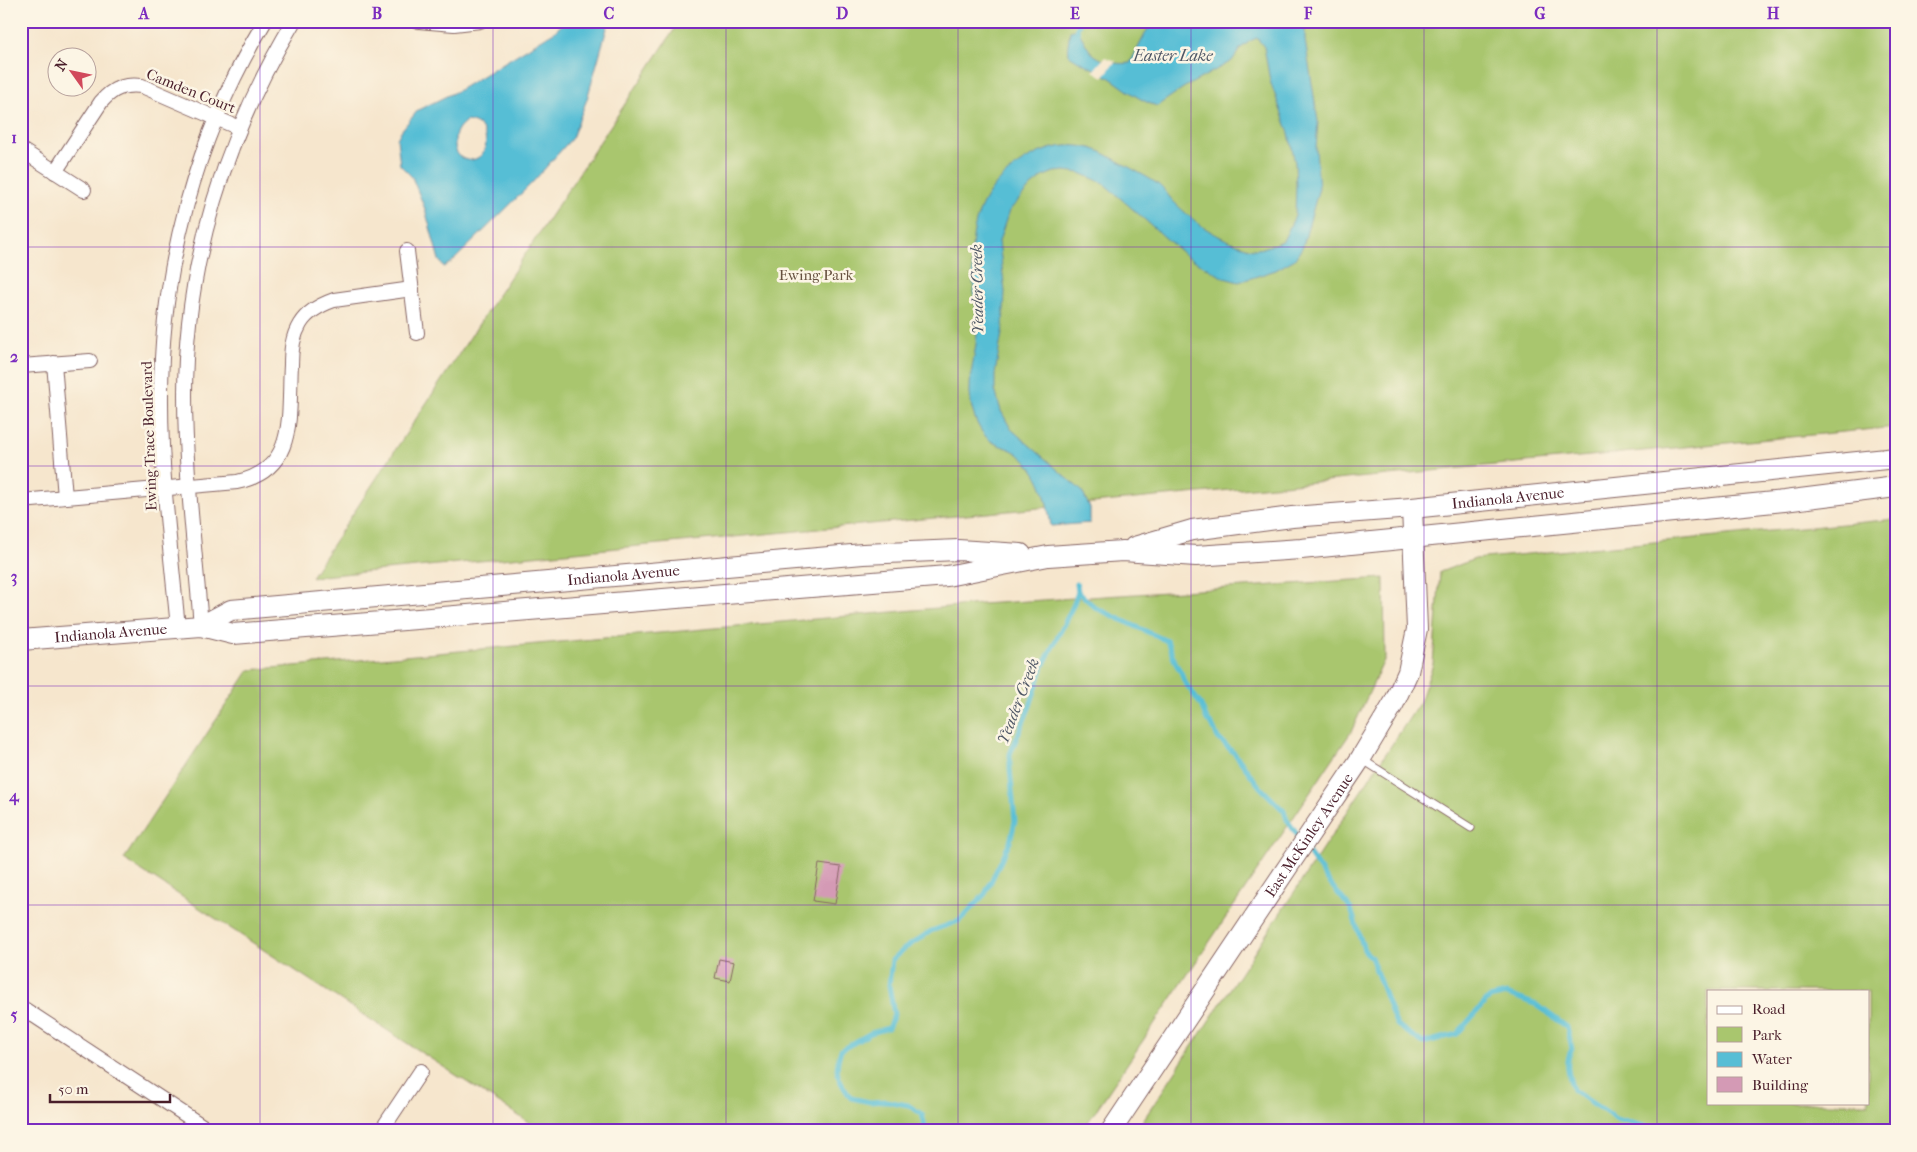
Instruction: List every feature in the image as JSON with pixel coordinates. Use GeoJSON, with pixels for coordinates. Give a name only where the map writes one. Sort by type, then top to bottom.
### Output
{"type":"FeatureCollection","features":[{"type":"Feature","properties":{"kind":"main road","name":"Indianola Avenue"},"geometry":{"type":"LineString","coordinates":[[1123,550],[1192,530],[1292,517],[1412,508],[1896,458]]}},
{"type":"Feature","properties":{"kind":"main road","name":"Indianola Avenue"},"geometry":{"type":"LineString","coordinates":[[21,640],[201,626],[233,634],[867,584],[947,576],[1048,556],[1123,550],[1196,556],[1301,549],[1784,501],[1896,487]]}},
{"type":"Feature","properties":{"kind":"main road","name":"East McKinley Avenue"},"geometry":{"type":"LineString","coordinates":[[1111,1131],[1310,834],[1394,703],[1408,672],[1417,629],[1412,508]]}},
{"type":"Feature","properties":{"kind":"main road","name":"Indianola Avenue"},"geometry":{"type":"LineString","coordinates":[[201,626],[231,610],[863,554],[958,550],[1048,556]]}},
{"type":"Feature","properties":{"kind":"street","name":"Ewing Trace Boulevard"},"geometry":{"type":"LineString","coordinates":[[178,628],[161,402],[162,351],[167,300],[176,249],[190,194],[228,91],[265,21]]}},
{"type":"Feature","properties":{"kind":"street"},"geometry":{"type":"LineString","coordinates":[[201,626],[189,486],[185,394],[192,295],[202,242],[214,198],[239,128],[273,57],[294,21]]}},
{"type":"Feature","properties":{"kind":"street"},"geometry":{"type":"LineString","coordinates":[[418,21],[454,24],[480,21]]}},
{"type":"Feature","properties":{"kind":"street","name":"Camden Court"},"geometry":{"type":"LineString","coordinates":[[55,172],[101,102],[109,92],[120,86],[142,86],[239,128]]}},
{"type":"Feature","properties":{"kind":"street"},"geometry":{"type":"LineString","coordinates":[[23,151],[84,190]]}},
{"type":"Feature","properties":{"kind":"street"},"geometry":{"type":"LineString","coordinates":[[408,252],[417,333]]}},
{"type":"Feature","properties":{"kind":"street"},"geometry":{"type":"LineString","coordinates":[[21,501],[237,482],[252,479],[266,471],[276,461],[283,449],[287,430],[291,351],[294,336],[300,323],[309,313],[321,305],[334,300],[412,290]]}},
{"type":"Feature","properties":{"kind":"street"},"geometry":{"type":"LineString","coordinates":[[21,366],[90,361]]}},
{"type":"Feature","properties":{"kind":"street"},"geometry":{"type":"LineString","coordinates":[[54,363],[65,497]]}},
{"type":"Feature","properties":{"kind":"street"},"geometry":{"type":"LineString","coordinates":[[21,1007],[210,1131]]}},
{"type":"Feature","properties":{"kind":"street"},"geometry":{"type":"LineString","coordinates":[[381,1131],[421,1071]]}},
{"type":"Feature","properties":{"kind":"lane"},"geometry":{"type":"LineString","coordinates":[[1360,758],[1470,828]]}},
{"type":"Feature","properties":{"kind":"green space","name":"Ewing Park"},"geometry":{"type":"Polygon","coordinates":[[[680,21],[1896,21],[1896,427],[311,577],[680,21]]]}},
{"type":"Feature","properties":{"kind":"green space"},"geometry":{"type":"Polygon","coordinates":[[[1896,519],[1896,1131],[1136,1131],[1420,702],[1433,664],[1440,572],[1475,559],[1896,519]]]}},
{"type":"Feature","properties":{"kind":"green space"},"geometry":{"type":"Polygon","coordinates":[[[1384,578],[1385,658],[1351,732],[1082,1131],[542,1131],[124,859],[249,670],[981,604],[1384,578]]]}},
{"type":"Feature","properties":{"kind":"water"},"geometry":{"type":"Polygon","coordinates":[[[566,21],[609,21],[587,99],[572,138],[532,183],[452,262],[444,267],[439,260],[425,209],[412,177],[400,165],[397,139],[418,110],[459,90],[554,32],[566,21]],[[466,121],[457,131],[455,140],[456,150],[460,156],[466,160],[472,160],[484,152],[486,143],[481,128],[466,121]]]}},
{"type":"Feature","properties":{"kind":"water","name":"Easter Lake"},"geometry":{"type":"Polygon","coordinates":[[[1152,21],[1305,21],[1305,40],[1318,121],[1316,149],[1319,188],[1303,246],[1295,259],[1276,270],[1239,282],[1224,278],[1185,255],[1103,183],[1080,173],[1065,171],[1054,172],[1044,176],[1031,186],[1009,211],[999,241],[1005,292],[1003,327],[995,374],[995,390],[1001,411],[1011,429],[1082,491],[1090,508],[1090,523],[1051,526],[1042,486],[1032,469],[1017,453],[996,444],[986,437],[976,421],[971,404],[970,384],[977,332],[972,259],[973,240],[976,221],[983,203],[995,186],[1012,169],[1038,153],[1056,147],[1076,146],[1102,152],[1148,177],[1204,228],[1249,248],[1261,248],[1283,241],[1295,216],[1295,163],[1289,133],[1270,81],[1264,47],[1257,38],[1240,49],[1232,61],[1183,88],[1157,106],[1138,98],[1110,78],[1069,55],[1070,31],[1077,29],[1088,48],[1100,59],[1120,64],[1130,63],[1152,21]]]}},
{"type":"Feature","properties":{"kind":"pier"},"geometry":{"type":"Polygon","coordinates":[[[1105,57],[1116,61],[1103,77],[1093,71],[1105,57]]]}},
{"type":"Feature","properties":{"kind":"building"},"geometry":{"type":"Polygon","coordinates":[[[819,864],[841,867],[835,904],[813,901],[819,864]]]}},
{"type":"Feature","properties":{"kind":"building"},"geometry":{"type":"Polygon","coordinates":[[[719,959],[734,962],[730,981],[715,978],[719,959]]]}},
{"type":"Feature","properties":{"kind":"waterway"},"geometry":{"type":"LineString","coordinates":[[685,24],[702,23],[704,21]]}},
{"type":"Feature","properties":{"kind":"waterway"},"geometry":{"type":"LineString","coordinates":[[767,21],[778,24],[789,21]]}},
{"type":"Feature","properties":{"kind":"waterway"},"geometry":{"type":"LineString","coordinates":[[1078,35],[1077,29],[1080,21]]}},
{"type":"Feature","properties":{"kind":"waterway","name":"Yeader Creek"},"geometry":{"type":"LineString","coordinates":[[923,1131],[925,1126],[922,1114],[908,1105],[886,1101],[870,1102],[851,1098],[838,1076],[837,1065],[841,1050],[871,1033],[888,1028],[894,1015],[889,985],[892,960],[904,949],[931,931],[959,921],[985,894],[1010,842],[1015,821],[1010,754],[1030,706],[1043,666],[1073,606],[1078,592],[1077,584]]}},
{"type":"Feature","properties":{"kind":"waterway"},"geometry":{"type":"LineString","coordinates":[[1078,592],[1096,608],[1167,641],[1184,681],[1201,705],[1207,720],[1212,725],[1218,738],[1235,754],[1260,787],[1284,811],[1287,820],[1300,839]]}},
{"type":"Feature","properties":{"kind":"waterway"},"geometry":{"type":"LineString","coordinates":[[1306,849],[1328,881],[1351,909],[1364,950],[1371,957],[1397,1025],[1423,1043],[1457,1034],[1489,998],[1507,994],[1537,1005],[1567,1027],[1572,1049],[1568,1059],[1568,1070],[1573,1090],[1616,1119],[1652,1128],[1653,1131]]}}]}
